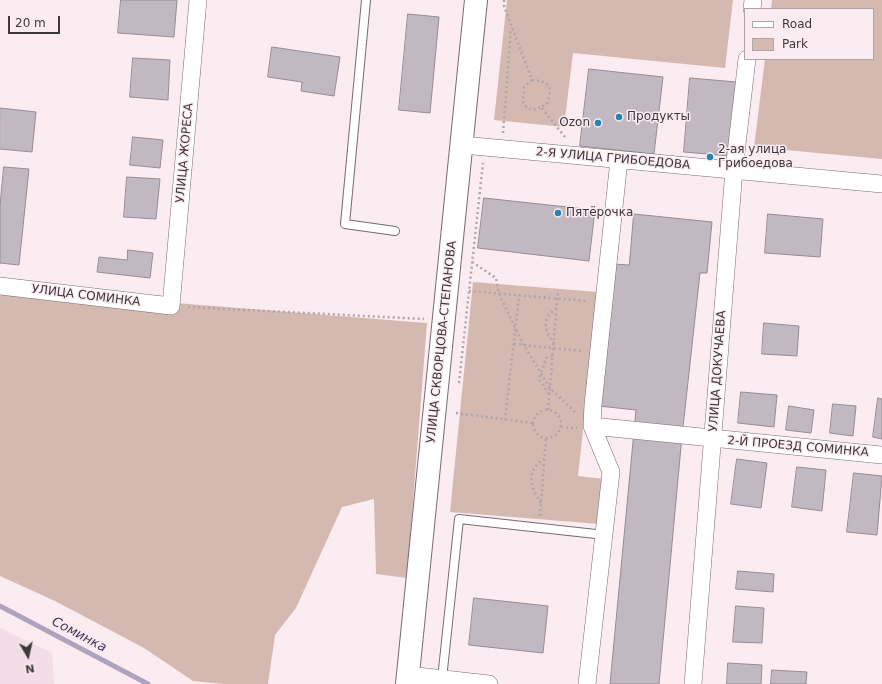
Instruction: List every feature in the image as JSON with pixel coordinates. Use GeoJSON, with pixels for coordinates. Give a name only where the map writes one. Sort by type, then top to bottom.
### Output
{"type":"FeatureCollection","features":[{"type":"Feature","properties":{"kind":"street","name":"УЛИЦА ЖОРЕСА"},"geometry":{"type":"LineString","coordinates":[[172,306],[198,0]]}},
{"type":"Feature","properties":{"kind":"street","name":"УЛИЦА СКВОРЦОВА-СТЕПАНОВА"},"geometry":{"type":"LineString","coordinates":[[408,679],[463,145],[476,0]]}},
{"type":"Feature","properties":{"kind":"street","name":"УЛИЦА ДОКУЧАЕВА"},"geometry":{"type":"LineString","coordinates":[[693,684],[734,170],[747,60]]}},
{"type":"Feature","properties":{"kind":"street","name":"2-Я УЛИЦА ГРИБОЕДОВА"},"geometry":{"type":"LineString","coordinates":[[463,145],[882,184]]}},
{"type":"Feature","properties":{"kind":"street"},"geometry":{"type":"LineString","coordinates":[[587,684],[611,472],[592,426],[619,160]]}},
{"type":"Feature","properties":{"kind":"street","name":"УЛИЦА СОМИНКА"},"geometry":{"type":"LineString","coordinates":[[0,286],[172,306]]}},
{"type":"Feature","properties":{"kind":"street","name":"2-Й ПРОЕЗД СОМИНКА"},"geometry":{"type":"LineString","coordinates":[[592,426],[882,455]]}},
{"type":"Feature","properties":{"kind":"street"},"geometry":{"type":"LineString","coordinates":[[408,679],[442,679],[489,684]]}},
{"type":"Feature","properties":{"kind":"lane"},"geometry":{"type":"LineString","coordinates":[[366,0],[346,224],[395,230]]}},
{"type":"Feature","properties":{"kind":"lane"},"geometry":{"type":"LineString","coordinates":[[442,679],[459,519],[605,535]]}},
{"type":"Feature","properties":{"kind":"path"},"geometry":{"type":"LineString","coordinates":[[504,0],[504,6],[532,80]]}},
{"type":"Feature","properties":{"kind":"path"},"geometry":{"type":"LineString","coordinates":[[503,136],[511,25]]}},
{"type":"Feature","properties":{"kind":"path"},"geometry":{"type":"LineString","coordinates":[[532,80],[543,80],[549,86],[550,94],[547,104],[541,108],[533,110],[527,108],[523,102],[524,87],[532,80]]}},
{"type":"Feature","properties":{"kind":"path"},"geometry":{"type":"LineString","coordinates":[[541,108],[570,144]]}},
{"type":"Feature","properties":{"kind":"path"},"geometry":{"type":"LineString","coordinates":[[472,262],[496,278],[500,294],[522,344],[550,388],[578,415]]}},
{"type":"Feature","properties":{"kind":"path"},"geometry":{"type":"LineString","coordinates":[[548,410],[558,290]]}},
{"type":"Feature","properties":{"kind":"path"},"geometry":{"type":"LineString","coordinates":[[469,291],[604,303]]}},
{"type":"Feature","properties":{"kind":"path"},"geometry":{"type":"LineString","coordinates":[[505,420],[519,295]]}},
{"type":"Feature","properties":{"kind":"path"},"geometry":{"type":"LineString","coordinates":[[172,306],[445,320]]}},
{"type":"Feature","properties":{"kind":"path"},"geometry":{"type":"LineString","coordinates":[[554,344],[548,334],[546,321],[548,315],[557,308]]}},
{"type":"Feature","properties":{"kind":"path"},"geometry":{"type":"LineString","coordinates":[[514,344],[599,353]]}},
{"type":"Feature","properties":{"kind":"path"},"geometry":{"type":"LineString","coordinates":[[549,394],[539,379],[546,358],[553,356]]}},
{"type":"Feature","properties":{"kind":"path"},"geometry":{"type":"LineString","coordinates":[[548,410],[557,413],[561,422],[561,427],[556,435],[546,438],[536,433],[534,423],[536,415],[548,410]]}},
{"type":"Feature","properties":{"kind":"path"},"geometry":{"type":"LineString","coordinates":[[456,413],[534,423]]}},
{"type":"Feature","properties":{"kind":"path"},"geometry":{"type":"LineString","coordinates":[[539,528],[546,438]]}},
{"type":"Feature","properties":{"kind":"path"},"geometry":{"type":"LineString","coordinates":[[541,504],[531,485],[531,476],[539,462],[544,459]]}},
{"type":"Feature","properties":{"kind":"shaded area"},"geometry":{"type":"Polygon","coordinates":[[[0,628],[52,653],[54,684],[0,684],[0,628]]]}},
{"type":"Feature","properties":{"kind":"green space"},"geometry":{"type":"Polygon","coordinates":[[[507,0],[733,0],[725,68],[573,53],[564,127],[494,120],[507,0]]]}},
{"type":"Feature","properties":{"kind":"green space"},"geometry":{"type":"Polygon","coordinates":[[[772,0],[882,0],[882,159],[754,147],[765,60],[874,60],[874,8],[771,8],[772,0]]]}},
{"type":"Feature","properties":{"kind":"green space"},"geometry":{"type":"Polygon","coordinates":[[[473,282],[598,292],[578,476],[604,479],[599,524],[450,512],[473,282]]]}},
{"type":"Feature","properties":{"kind":"green space"},"geometry":{"type":"Polygon","coordinates":[[[0,289],[427,323],[407,578],[376,574],[374,499],[342,507],[296,608],[275,635],[268,684],[224,684],[193,681],[144,648],[55,601],[0,576],[0,289]]]}},
{"type":"Feature","properties":{"kind":"building"},"geometry":{"type":"Polygon","coordinates":[[[121,0],[177,0],[174,37],[118,33],[121,0]]]}},
{"type":"Feature","properties":{"kind":"building"},"geometry":{"type":"Polygon","coordinates":[[[408,14],[439,17],[430,113],[399,110],[408,14]]]}},
{"type":"Feature","properties":{"kind":"building"},"geometry":{"type":"Polygon","coordinates":[[[272,47],[340,57],[334,96],[301,91],[302,82],[268,77],[272,47]]]}},
{"type":"Feature","properties":{"kind":"building"},"geometry":{"type":"Polygon","coordinates":[[[133,58],[170,60],[168,100],[130,97],[133,58]]]}},
{"type":"Feature","properties":{"kind":"building"},"geometry":{"type":"Polygon","coordinates":[[[589,69],[663,77],[654,154],[580,146],[589,69]]]}},
{"type":"Feature","properties":{"kind":"building"},"geometry":{"type":"Polygon","coordinates":[[[690,78],[736,82],[730,156],[684,152],[690,78]]]}},
{"type":"Feature","properties":{"kind":"building"},"geometry":{"type":"Polygon","coordinates":[[[0,108],[36,112],[32,152],[0,149],[0,108]]]}},
{"type":"Feature","properties":{"kind":"building"},"geometry":{"type":"Polygon","coordinates":[[[133,137],[163,140],[160,168],[130,165],[133,137]]]}},
{"type":"Feature","properties":{"kind":"building"},"geometry":{"type":"Polygon","coordinates":[[[4,167],[29,169],[19,265],[0,263],[0,206],[4,167]]]}},
{"type":"Feature","properties":{"kind":"building"},"geometry":{"type":"Polygon","coordinates":[[[127,177],[160,179],[156,219],[124,217],[127,177]]]}},
{"type":"Feature","properties":{"kind":"building"},"geometry":{"type":"Polygon","coordinates":[[[484,198],[595,210],[589,261],[478,248],[484,198]]]}},
{"type":"Feature","properties":{"kind":"building"},"geometry":{"type":"Polygon","coordinates":[[[634,214],[712,222],[707,273],[700,273],[682,436],[659,684],[610,684],[636,410],[599,406],[614,264],[629,265],[634,214]]]}},
{"type":"Feature","properties":{"kind":"building"},"geometry":{"type":"Polygon","coordinates":[[[768,214],[823,219],[820,257],[765,253],[768,214]]]}},
{"type":"Feature","properties":{"kind":"building"},"geometry":{"type":"Polygon","coordinates":[[[128,250],[153,253],[150,278],[97,272],[99,257],[127,260],[128,250]]]}},
{"type":"Feature","properties":{"kind":"building"},"geometry":{"type":"Polygon","coordinates":[[[764,323],[799,326],[797,356],[762,354],[764,323]]]}},
{"type":"Feature","properties":{"kind":"building"},"geometry":{"type":"Polygon","coordinates":[[[741,392],[777,395],[774,427],[738,423],[741,392]]]}},
{"type":"Feature","properties":{"kind":"building"},"geometry":{"type":"Polygon","coordinates":[[[878,398],[882,399],[882,439],[873,437],[878,398]]]}},
{"type":"Feature","properties":{"kind":"building"},"geometry":{"type":"Polygon","coordinates":[[[833,404],[856,406],[853,436],[830,433],[833,404]]]}},
{"type":"Feature","properties":{"kind":"building"},"geometry":{"type":"Polygon","coordinates":[[[789,406],[814,410],[811,433],[786,430],[789,406]]]}},
{"type":"Feature","properties":{"kind":"building"},"geometry":{"type":"Polygon","coordinates":[[[737,459],[767,463],[761,508],[731,504],[737,459]]]}},
{"type":"Feature","properties":{"kind":"building"},"geometry":{"type":"Polygon","coordinates":[[[797,467],[826,470],[822,511],[792,507],[797,467]]]}},
{"type":"Feature","properties":{"kind":"building"},"geometry":{"type":"Polygon","coordinates":[[[854,473],[882,476],[877,535],[847,532],[854,473]]]}},
{"type":"Feature","properties":{"kind":"building"},"geometry":{"type":"Polygon","coordinates":[[[738,571],[774,574],[773,592],[736,589],[738,571]]]}},
{"type":"Feature","properties":{"kind":"building"},"geometry":{"type":"Polygon","coordinates":[[[474,598],[548,606],[543,653],[469,645],[474,598]]]}},
{"type":"Feature","properties":{"kind":"building"},"geometry":{"type":"Polygon","coordinates":[[[736,606],[764,608],[762,643],[733,642],[736,606]]]}},
{"type":"Feature","properties":{"kind":"building"},"geometry":{"type":"Polygon","coordinates":[[[728,663],[762,665],[761,684],[727,684],[728,663]]]}},
{"type":"Feature","properties":{"kind":"building"},"geometry":{"type":"Polygon","coordinates":[[[772,670],[807,672],[806,684],[771,684],[772,670]]]}},
{"type":"Feature","properties":{"kind":"waterway","name":"Соминка"},"geometry":{"type":"LineString","coordinates":[[0,606],[148,684]]}},
{"type":"Feature","properties":{"kind":"place","name":"Продукты"},"geometry":{"type":"Point","coordinates":[619,117]}},
{"type":"Feature","properties":{"kind":"place","name":"Ozon"},"geometry":{"type":"Point","coordinates":[598,123]}},
{"type":"Feature","properties":{"kind":"place","name":"2-ая улица Грибоедова"},"geometry":{"type":"Point","coordinates":[710,157]}},
{"type":"Feature","properties":{"kind":"place","name":"Пятёрочка"},"geometry":{"type":"Point","coordinates":[558,213]}}]}
